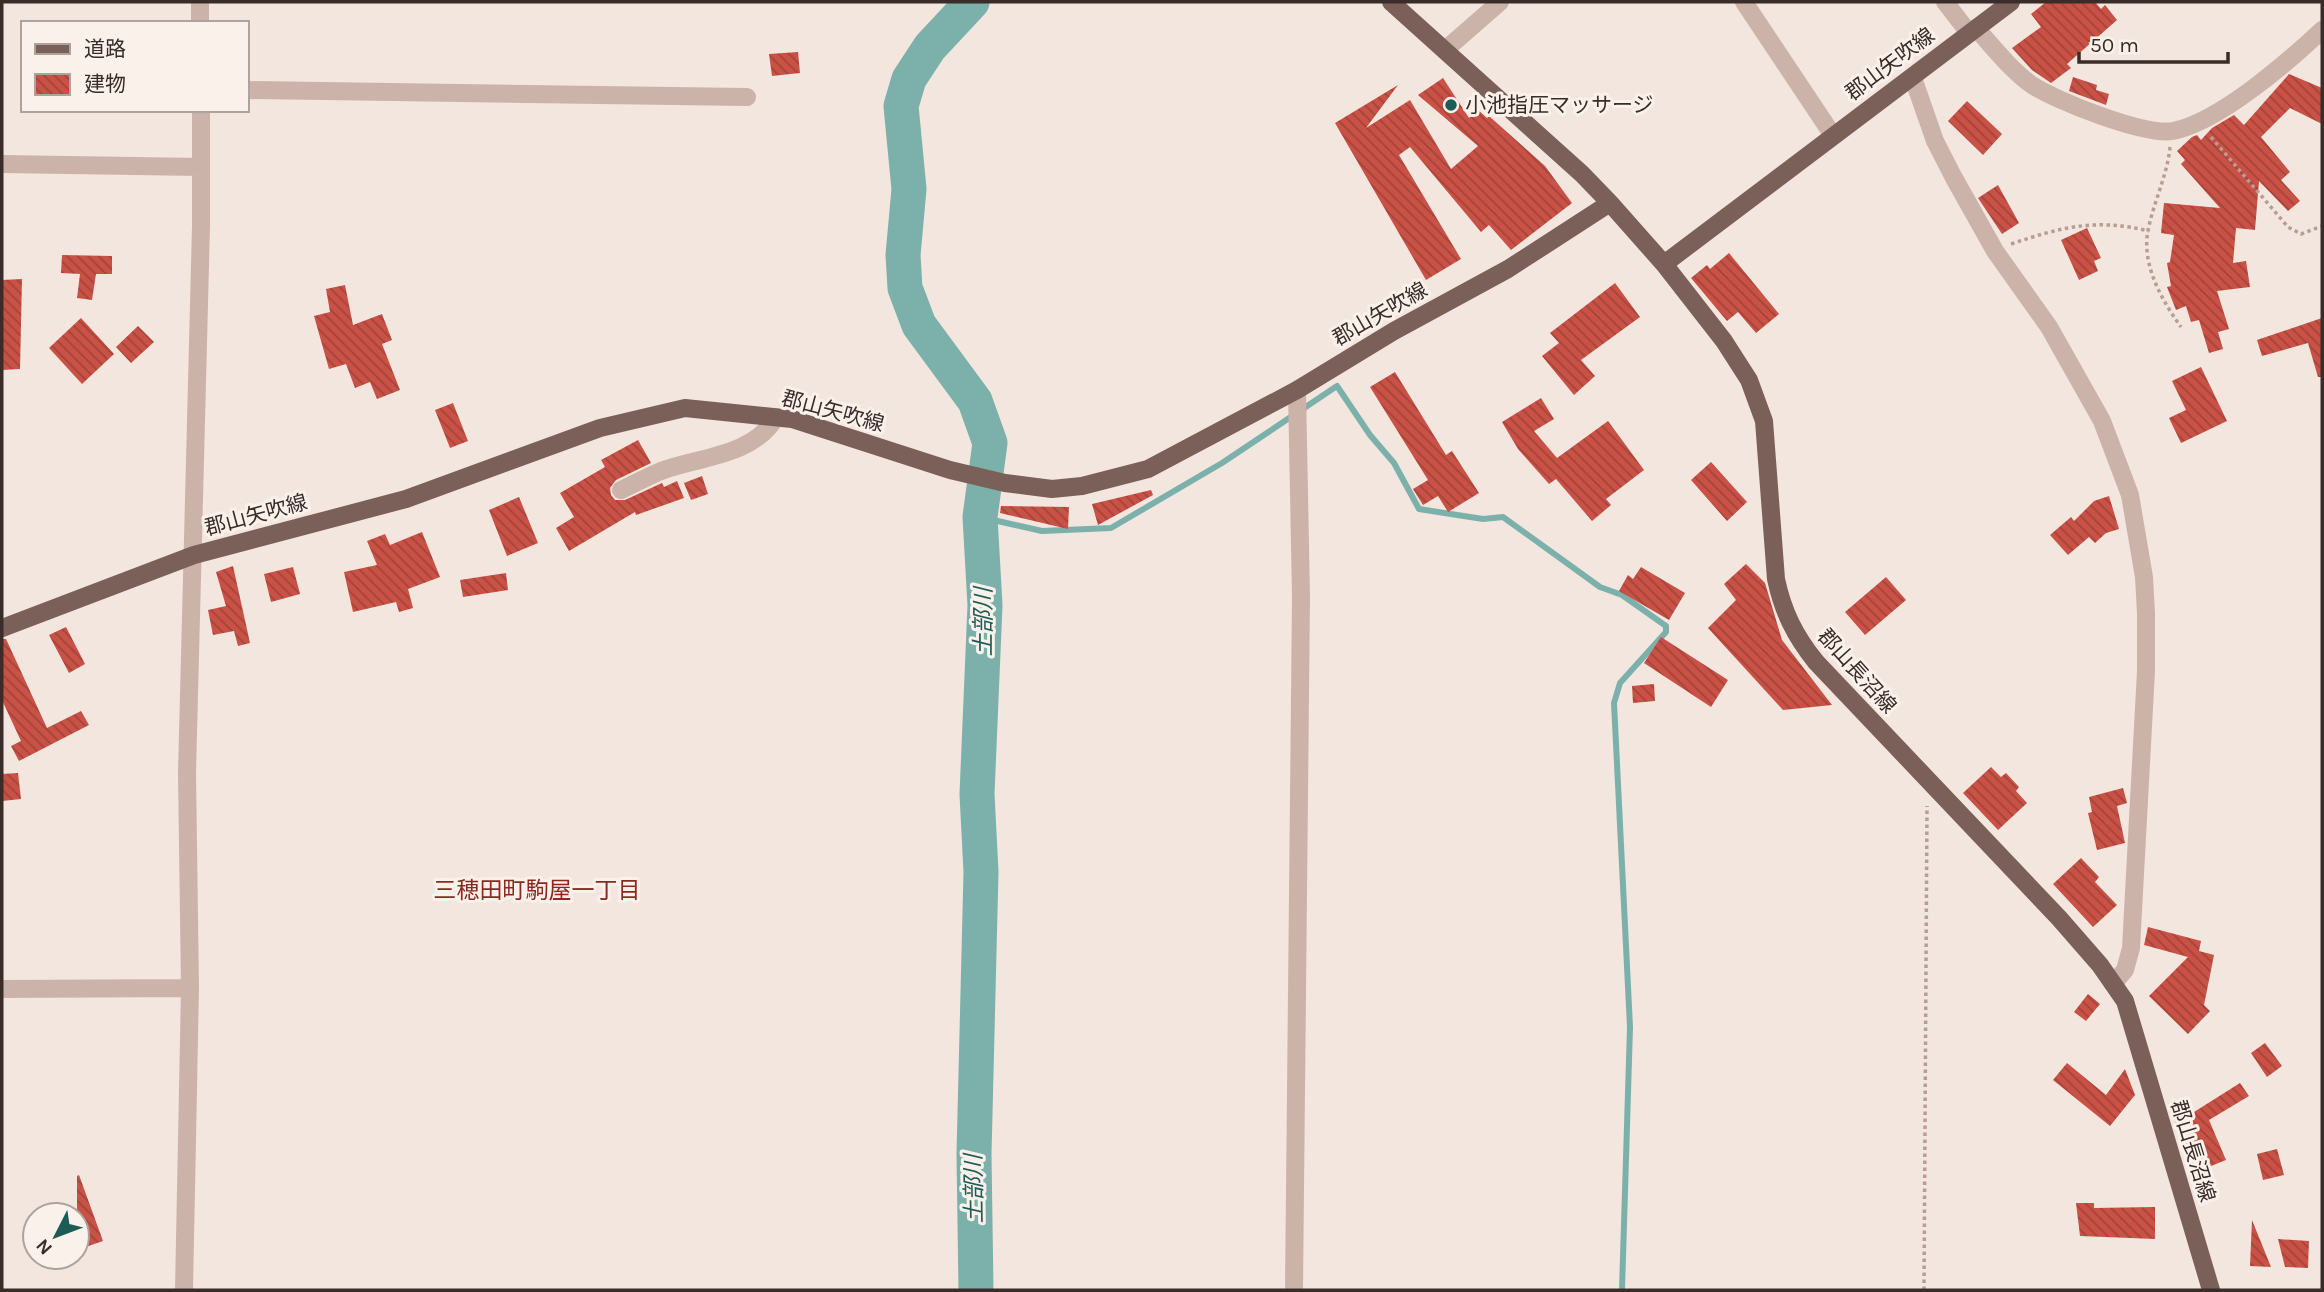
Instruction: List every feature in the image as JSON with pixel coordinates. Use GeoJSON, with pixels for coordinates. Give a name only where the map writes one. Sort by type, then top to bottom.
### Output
{"type":"FeatureCollection","features":[{"type":"Feature","properties":{"kind":"main road","name":"郡山長沼線"},"geometry":{"type":"LineString","coordinates":[[1391,2],[1582,174],[1664,264],[1724,341],[1759,401],[1767,437],[1776,579],[1782,605],[1792,629],[1816,662],[2059,918],[2125,1001],[2211,1290]]}},
{"type":"Feature","properties":{"kind":"main road","name":"郡山矢吹線"},"geometry":{"type":"LineString","coordinates":[[1664,264],[1832,134],[1913,78],[1973,30],[1994,8],[2011,2]]}},
{"type":"Feature","properties":{"kind":"main road","name":"郡山矢吹線"},"geometry":{"type":"LineString","coordinates":[[2,628],[194,555],[406,499],[600,428],[685,408],[792,419],[950,470],[1005,483],[1052,489],[1082,486],[1147,469],[1297,390],[1394,331],[1508,269],[1610,203]]}},
{"type":"Feature","properties":{"kind":"street"},"geometry":{"type":"LineString","coordinates":[[200,2],[200,21]]}},
{"type":"Feature","properties":{"kind":"street"},"geometry":{"type":"LineString","coordinates":[[1445,50],[1500,2]]}},
{"type":"Feature","properties":{"kind":"street"},"geometry":{"type":"LineString","coordinates":[[1744,2],[1832,134]]}},
{"type":"Feature","properties":{"kind":"street"},"geometry":{"type":"LineString","coordinates":[[1945,2],[2027,80],[2055,97],[2144,129],[2170,131],[2211,116],[2293,58],[2322,30]]}},
{"type":"Feature","properties":{"kind":"street"},"geometry":{"type":"LineString","coordinates":[[1913,78],[1935,141],[1995,251],[2049,327],[2102,421],[2130,495],[2144,577],[2146,671],[2131,948],[2125,970],[2113,984]]}},
{"type":"Feature","properties":{"kind":"street"},"geometry":{"type":"LineString","coordinates":[[248,90],[747,97]]}},
{"type":"Feature","properties":{"kind":"street"},"geometry":{"type":"LineString","coordinates":[[184,1290],[190,988],[187,773],[194,555],[201,112]]}},
{"type":"Feature","properties":{"kind":"street"},"geometry":{"type":"LineString","coordinates":[[2,164],[200,167]]}},
{"type":"Feature","properties":{"kind":"street"},"geometry":{"type":"LineString","coordinates":[[1294,1290],[1301,597],[1297,390]]}},
{"type":"Feature","properties":{"kind":"street"},"geometry":{"type":"LineString","coordinates":[[621,490],[661,471],[736,449],[757,438],[770,427],[776,417]]}},
{"type":"Feature","properties":{"kind":"street"},"geometry":{"type":"LineString","coordinates":[[2,989],[190,988]]}},
{"type":"Feature","properties":{"kind":"path"},"geometry":{"type":"LineString","coordinates":[[2198,122],[2288,227],[2301,234],[2322,226]]}},
{"type":"Feature","properties":{"kind":"path"},"geometry":{"type":"LineString","coordinates":[[2170,131],[2169,153],[2149,231],[2147,251],[2157,289],[2181,327]]}},
{"type":"Feature","properties":{"kind":"path"},"geometry":{"type":"LineString","coordinates":[[1995,251],[2045,231],[2085,223],[2105,223],[2149,231]]}},
{"type":"Feature","properties":{"kind":"path"},"geometry":{"type":"LineString","coordinates":[[1924,1290],[1927,1041],[1925,860],[1927,807],[1932,786]]}},
{"type":"Feature","properties":{"kind":"building"},"geometry":{"type":"Polygon","coordinates":[[[2046,2],[2095,2],[2101,9],[2105,5],[2117,20],[2067,64],[2071,68],[2051,83],[2032,70],[2012,48],[2041,27],[2031,14],[2046,2]]]}},
{"type":"Feature","properties":{"kind":"building"},"geometry":{"type":"Polygon","coordinates":[[[798,52],[800,73],[772,76],[769,54],[798,52]]]}},
{"type":"Feature","properties":{"kind":"building"},"geometry":{"type":"Polygon","coordinates":[[[2289,74],[2322,88],[2322,124],[2290,108],[2261,137],[2290,172],[2281,180],[2300,201],[2288,211],[2259,181],[2255,230],[2236,228],[2233,263],[2246,261],[2250,287],[2217,291],[2229,329],[2218,332],[2223,349],[2209,353],[2199,320],[2191,322],[2186,306],[2176,310],[2167,287],[2171,286],[2167,263],[2170,262],[2174,235],[2161,233],[2164,203],[2220,208],[2181,164],[2185,160],[2177,151],[2192,137],[2197,135],[2201,140],[2212,128],[2234,115],[2244,125],[2289,74]]]}},
{"type":"Feature","properties":{"kind":"building"},"geometry":{"type":"Polygon","coordinates":[[[2073,77],[2097,85],[2096,90],[2109,94],[2106,105],[2069,91],[2073,77]]]}},
{"type":"Feature","properties":{"kind":"building"},"geometry":{"type":"Polygon","coordinates":[[[1443,78],[1469,118],[1477,109],[1487,118],[1489,116],[1545,166],[1572,203],[1511,250],[1489,225],[1481,232],[1410,147],[1399,155],[1461,259],[1426,280],[1335,123],[1398,85],[1366,128],[1410,100],[1451,169],[1478,146],[1418,95],[1443,78]]]}},
{"type":"Feature","properties":{"kind":"building"},"geometry":{"type":"Polygon","coordinates":[[[1967,101],[2002,134],[1983,155],[1948,121],[1967,101]]]}},
{"type":"Feature","properties":{"kind":"building"},"geometry":{"type":"Polygon","coordinates":[[[1998,185],[2019,223],[2002,234],[1978,198],[1998,185]]]}},
{"type":"Feature","properties":{"kind":"building"},"geometry":{"type":"Polygon","coordinates":[[[2087,228],[2101,258],[2094,261],[2098,271],[2079,280],[2061,240],[2087,228]]]}},
{"type":"Feature","properties":{"kind":"building"},"geometry":{"type":"Polygon","coordinates":[[[1729,253],[1779,314],[1756,333],[1738,312],[1727,321],[1691,278],[1707,265],[1710,269],[1729,253]]]}},
{"type":"Feature","properties":{"kind":"building"},"geometry":{"type":"Polygon","coordinates":[[[62,255],[112,256],[112,274],[96,274],[92,300],[77,298],[80,274],[61,273],[62,255]]]}},
{"type":"Feature","properties":{"kind":"building"},"geometry":{"type":"Polygon","coordinates":[[[22,279],[20,369],[2,370],[2,280],[22,279]]]}},
{"type":"Feature","properties":{"kind":"building"},"geometry":{"type":"Polygon","coordinates":[[[1615,283],[1640,317],[1581,360],[1595,376],[1574,395],[1542,356],[1559,343],[1550,333],[1615,283]]]}},
{"type":"Feature","properties":{"kind":"building"},"geometry":{"type":"Polygon","coordinates":[[[345,285],[353,325],[382,314],[392,340],[382,344],[400,390],[377,399],[370,382],[355,388],[346,364],[329,369],[314,316],[330,312],[326,289],[345,285]]]}},
{"type":"Feature","properties":{"kind":"building"},"geometry":{"type":"Polygon","coordinates":[[[81,318],[114,354],[82,384],[49,348],[81,318]]]}},
{"type":"Feature","properties":{"kind":"building"},"geometry":{"type":"Polygon","coordinates":[[[2322,318],[2322,377],[2318,377],[2308,343],[2262,356],[2257,340],[2322,318]]]}},
{"type":"Feature","properties":{"kind":"building"},"geometry":{"type":"Polygon","coordinates":[[[138,326],[154,342],[131,363],[116,347],[138,326]]]}},
{"type":"Feature","properties":{"kind":"building"},"geometry":{"type":"Polygon","coordinates":[[[2201,367],[2227,421],[2181,443],[2169,418],[2186,410],[2172,381],[2201,367]]]}},
{"type":"Feature","properties":{"kind":"building"},"geometry":{"type":"Polygon","coordinates":[[[1395,372],[1446,455],[1452,451],[1479,493],[1448,512],[1438,496],[1423,505],[1413,489],[1428,480],[1370,387],[1395,372]]]}},
{"type":"Feature","properties":{"kind":"building"},"geometry":{"type":"Polygon","coordinates":[[[1541,398],[1554,419],[1534,431],[1557,458],[1608,421],[1644,470],[1606,499],[1611,505],[1592,521],[1556,479],[1549,484],[1518,449],[1502,422],[1541,398]]]}},
{"type":"Feature","properties":{"kind":"building"},"geometry":{"type":"Polygon","coordinates":[[[453,403],[468,441],[450,448],[435,410],[453,403]]]}},
{"type":"Feature","properties":{"kind":"building"},"geometry":{"type":"Polygon","coordinates":[[[638,440],[651,463],[616,480],[610,488],[611,495],[615,500],[625,500],[662,483],[664,487],[677,481],[684,498],[636,515],[635,512],[569,551],[556,528],[574,517],[560,493],[605,467],[601,460],[638,440]]]}},
{"type":"Feature","properties":{"kind":"building"},"geometry":{"type":"Polygon","coordinates":[[[1711,462],[1747,502],[1727,521],[1691,480],[1711,462]]]}},
{"type":"Feature","properties":{"kind":"building"},"geometry":{"type":"Polygon","coordinates":[[[702,476],[708,494],[691,500],[684,483],[702,476]]]}},
{"type":"Feature","properties":{"kind":"building"},"geometry":{"type":"Polygon","coordinates":[[[1151,490],[1153,495],[1098,525],[1092,504],[1151,490]]]}},
{"type":"Feature","properties":{"kind":"building"},"geometry":{"type":"Polygon","coordinates":[[[2109,496],[2119,529],[2106,533],[2095,543],[2089,537],[2068,555],[2050,535],[2071,517],[2074,521],[2094,501],[2109,496]]]}},
{"type":"Feature","properties":{"kind":"building"},"geometry":{"type":"Polygon","coordinates":[[[519,497],[538,543],[507,556],[489,510],[519,497]]]}},
{"type":"Feature","properties":{"kind":"building"},"geometry":{"type":"Polygon","coordinates":[[[1001,506],[1069,507],[1068,529],[1000,513],[1001,506]]]}},
{"type":"Feature","properties":{"kind":"building"},"geometry":{"type":"Polygon","coordinates":[[[422,532],[440,577],[408,589],[413,608],[399,612],[396,602],[353,612],[344,572],[377,565],[367,541],[385,534],[390,545],[422,532]]]}},
{"type":"Feature","properties":{"kind":"building"},"geometry":{"type":"Polygon","coordinates":[[[1746,564],[1765,583],[1782,640],[1832,705],[1783,710],[1708,628],[1736,600],[1724,584],[1746,564]]]}},
{"type":"Feature","properties":{"kind":"building"},"geometry":{"type":"Polygon","coordinates":[[[233,566],[250,643],[238,646],[234,631],[213,635],[208,610],[226,606],[216,572],[233,566]]]}},
{"type":"Feature","properties":{"kind":"building"},"geometry":{"type":"Polygon","coordinates":[[[293,567],[300,594],[271,602],[264,574],[293,567]]]}},
{"type":"Feature","properties":{"kind":"building"},"geometry":{"type":"Polygon","coordinates":[[[1641,567],[1685,593],[1669,620],[1619,591],[1628,575],[1633,579],[1641,567]]]}},
{"type":"Feature","properties":{"kind":"building"},"geometry":{"type":"Polygon","coordinates":[[[506,573],[508,590],[463,597],[460,580],[506,573]]]}},
{"type":"Feature","properties":{"kind":"building"},"geometry":{"type":"Polygon","coordinates":[[[1886,577],[1906,600],[1865,635],[1845,612],[1886,577]]]}},
{"type":"Feature","properties":{"kind":"building"},"geometry":{"type":"Polygon","coordinates":[[[66,627],[85,664],[69,673],[49,635],[66,627]]]}},
{"type":"Feature","properties":{"kind":"building"},"geometry":{"type":"Polygon","coordinates":[[[1661,637],[1728,680],[1711,707],[1644,663],[1661,637]]]}},
{"type":"Feature","properties":{"kind":"building"},"geometry":{"type":"Polygon","coordinates":[[[2,639],[6,639],[47,728],[81,711],[89,725],[19,761],[11,746],[21,741],[2,700],[2,639]]]}},
{"type":"Feature","properties":{"kind":"building"},"geometry":{"type":"Polygon","coordinates":[[[1654,684],[1655,701],[1633,703],[1632,686],[1654,684]]]}},
{"type":"Feature","properties":{"kind":"building"},"geometry":{"type":"Polygon","coordinates":[[[1991,767],[2001,777],[2006,773],[2019,787],[2016,791],[2027,803],[1998,830],[1963,793],[1991,767]]]}},
{"type":"Feature","properties":{"kind":"building"},"geometry":{"type":"Polygon","coordinates":[[[18,773],[21,799],[2,801],[2,774],[18,773]]]}},
{"type":"Feature","properties":{"kind":"building"},"geometry":{"type":"Polygon","coordinates":[[[2123,788],[2127,803],[2117,806],[2125,843],[2097,850],[2088,813],[2092,812],[2089,797],[2123,788]]]}},
{"type":"Feature","properties":{"kind":"building"},"geometry":{"type":"Polygon","coordinates":[[[2081,858],[2099,877],[2095,882],[2117,905],[2093,927],[2053,884],[2081,858]]]}},
{"type":"Feature","properties":{"kind":"building"},"geometry":{"type":"Polygon","coordinates":[[[2148,927],[2201,941],[2199,951],[2214,955],[2204,1005],[2210,1011],[2188,1034],[2149,996],[2188,957],[2144,945],[2148,927]]]}},
{"type":"Feature","properties":{"kind":"building"},"geometry":{"type":"Polygon","coordinates":[[[2088,994],[2100,1004],[2086,1021],[2074,1012],[2088,994]]]}},
{"type":"Feature","properties":{"kind":"building"},"geometry":{"type":"Polygon","coordinates":[[[2265,1043],[2282,1066],[2267,1077],[2251,1053],[2265,1043]]]}},
{"type":"Feature","properties":{"kind":"building"},"geometry":{"type":"Polygon","coordinates":[[[2067,1063],[2106,1095],[2125,1069],[2135,1095],[2110,1126],[2053,1080],[2067,1063]]]}},
{"type":"Feature","properties":{"kind":"building"},"geometry":{"type":"Polygon","coordinates":[[[2240,1083],[2249,1096],[2209,1120],[2226,1160],[2196,1172],[2173,1116],[2192,1108],[2194,1112],[2240,1083]]]}},
{"type":"Feature","properties":{"kind":"building"},"geometry":{"type":"Polygon","coordinates":[[[2277,1149],[2284,1175],[2263,1180],[2257,1154],[2277,1149]]]}},
{"type":"Feature","properties":{"kind":"building"},"geometry":{"type":"Polygon","coordinates":[[[79,1175],[88,1201],[77,1201],[79,1175]]]}},
{"type":"Feature","properties":{"kind":"building"},"geometry":{"type":"Polygon","coordinates":[[[2076,1203],[2094,1203],[2094,1208],[2155,1207],[2155,1239],[2080,1236],[2076,1203]]]}},
{"type":"Feature","properties":{"kind":"building"},"geometry":{"type":"Polygon","coordinates":[[[91,1208],[103,1241],[91,1245],[91,1208]]]}},
{"type":"Feature","properties":{"kind":"building"},"geometry":{"type":"Polygon","coordinates":[[[2252,1220],[2271,1267],[2250,1266],[2252,1220]]]}},
{"type":"Feature","properties":{"kind":"building"},"geometry":{"type":"Polygon","coordinates":[[[2278,1239],[2309,1241],[2308,1268],[2285,1267],[2278,1239]]]}},
{"type":"Feature","properties":{"kind":"waterway","name":"土部川"},"geometry":{"type":"LineString","coordinates":[[972,2],[930,47],[909,79],[901,106],[909,189],[903,255],[905,288],[919,325],[975,401],[990,443],[980,517],[985,605],[977,794],[981,872],[974,1154],[976,1290]]}},
{"type":"Feature","properties":{"kind":"waterway"},"geometry":{"type":"LineString","coordinates":[[980,517],[1042,531],[1111,528],[1222,463],[1337,386],[1370,435],[1394,463],[1419,509],[1483,519],[1503,517],[1600,587],[1622,595],[1666,626],[1666,632],[1620,683],[1614,703],[1630,1027],[1622,1290]]}},
{"type":"Feature","properties":{"kind":"place","name":"小池指圧マッサージ"},"geometry":{"type":"Point","coordinates":[1451,105]}},
{"type":"Feature","properties":{"kind":"district","name":"三穂田町駒屋一丁目"},"geometry":{"type":"Point","coordinates":[537,890]}}]}
